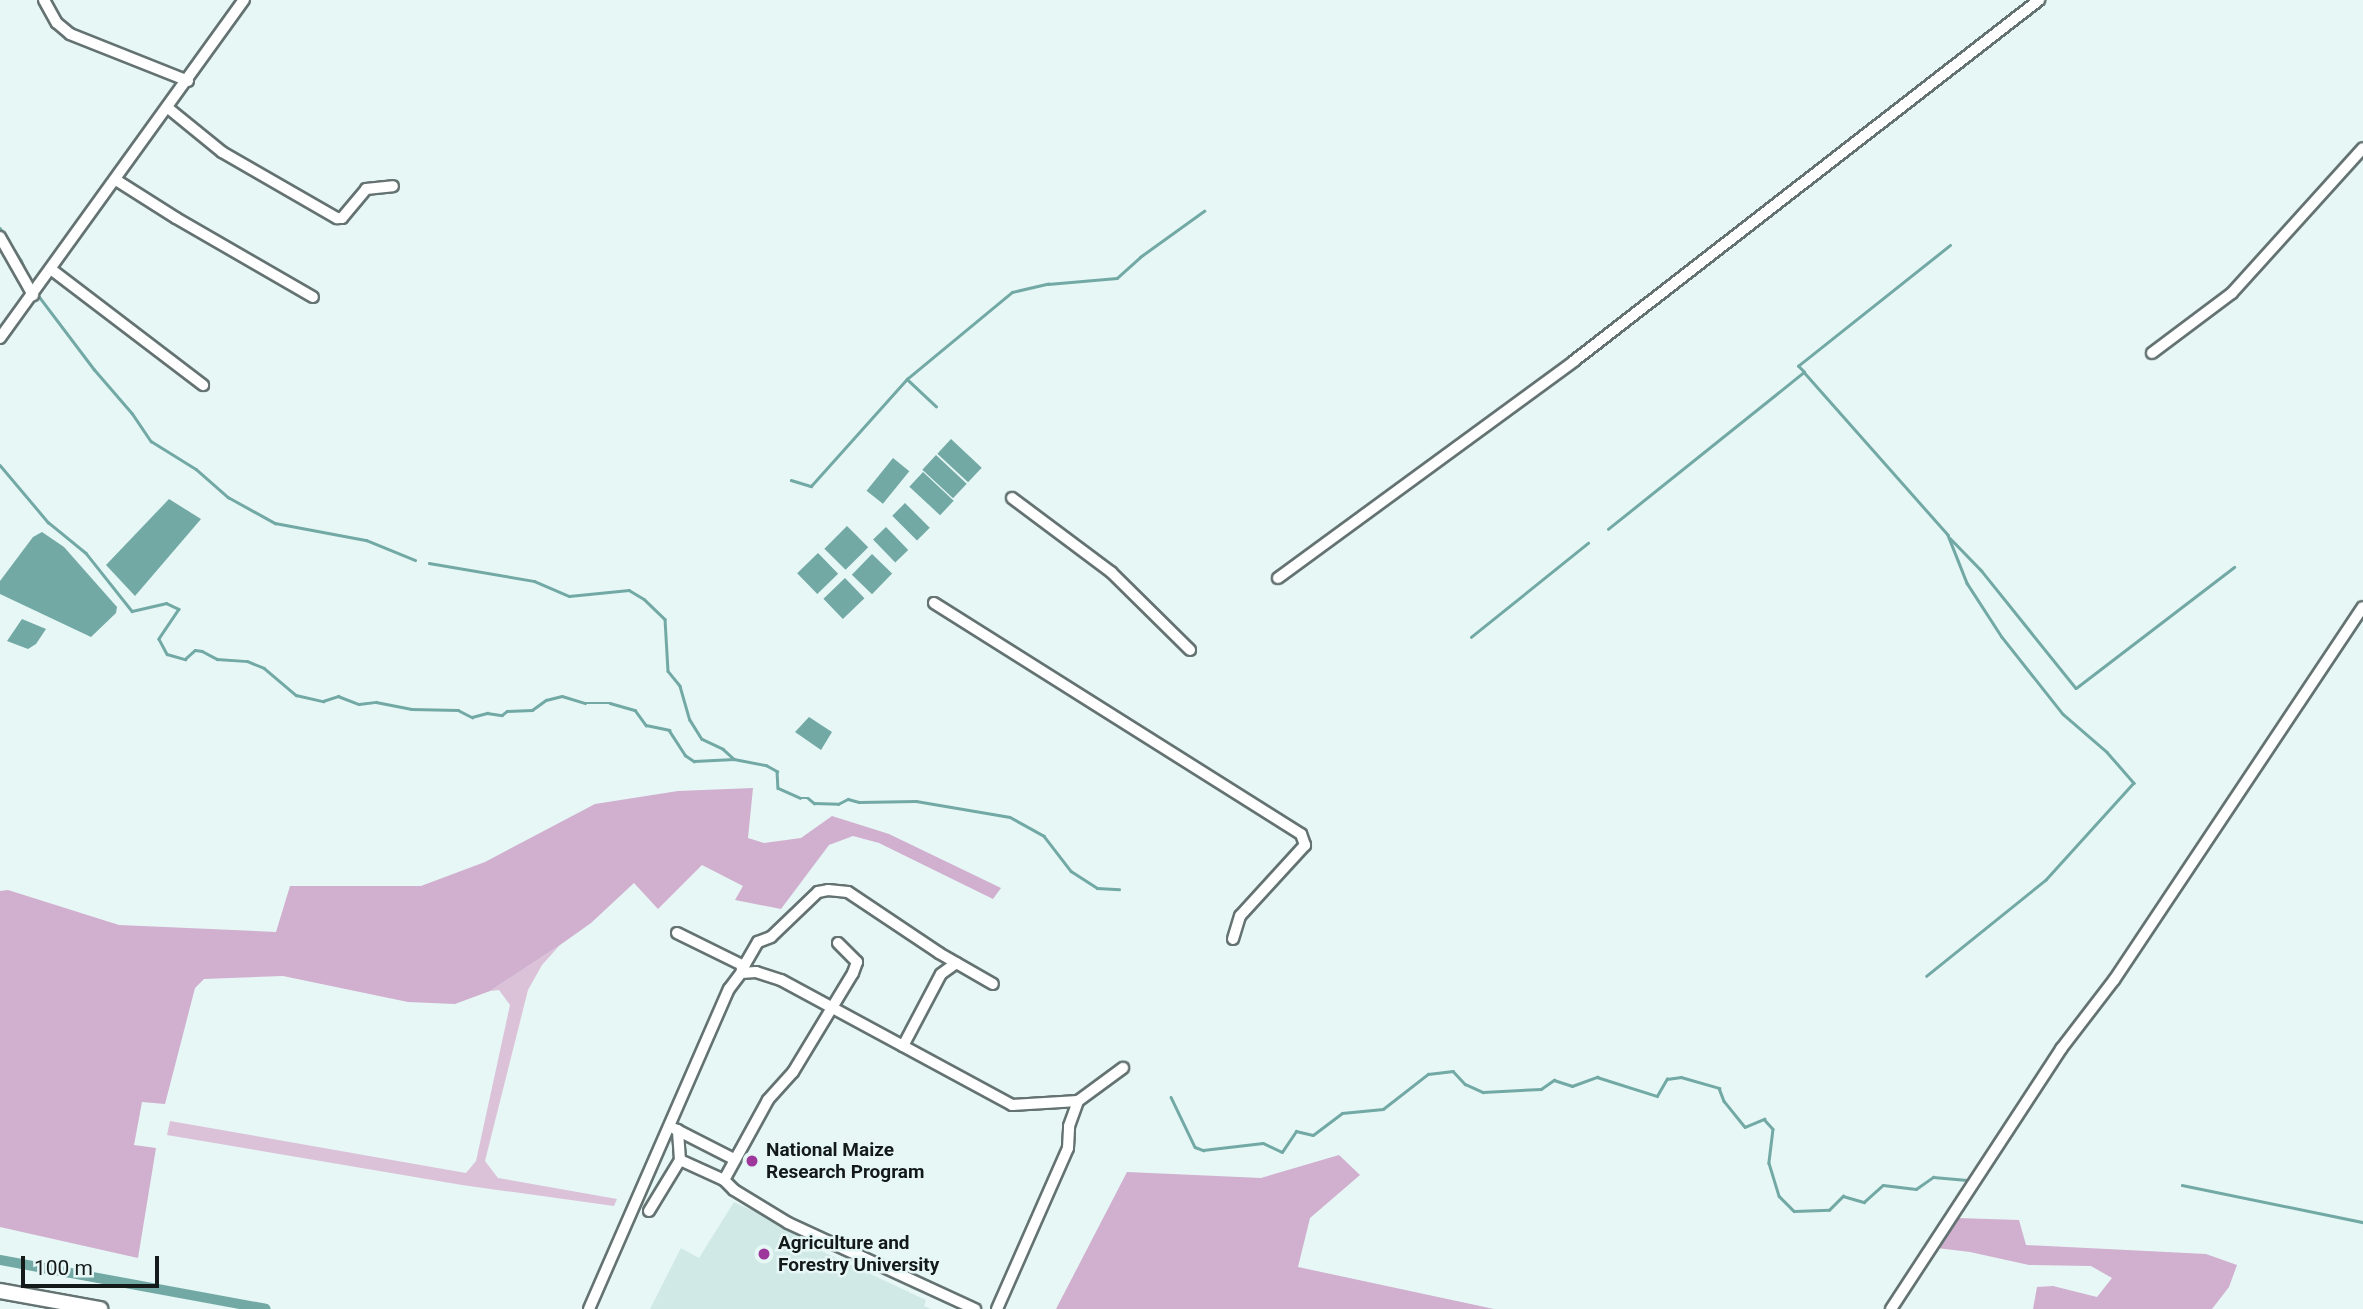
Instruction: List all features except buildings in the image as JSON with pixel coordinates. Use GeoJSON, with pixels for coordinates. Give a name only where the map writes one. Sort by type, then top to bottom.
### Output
{"type":"FeatureCollection","features":[{"type":"Feature","properties":{"kind":"main road"},"geometry":{"type":"LineString","coordinates":[[0,1291],[100,1309]]}},
{"type":"Feature","properties":{"kind":"street"},"geometry":{"type":"LineString","coordinates":[[44,0],[57,23],[70,34],[188,81]]}},
{"type":"Feature","properties":{"kind":"street"},"geometry":{"type":"LineString","coordinates":[[0,338],[52,270],[244,0]]}},
{"type":"Feature","properties":{"kind":"street"},"geometry":{"type":"LineString","coordinates":[[1278,578],[1574,361],[2039,0]]}},
{"type":"Feature","properties":{"kind":"street"},"geometry":{"type":"LineString","coordinates":[[168,108],[222,152],[337,218],[342,218],[366,189],[393,186]]}},
{"type":"Feature","properties":{"kind":"street"},"geometry":{"type":"LineString","coordinates":[[2152,353],[2232,293],[2363,148]]}},
{"type":"Feature","properties":{"kind":"street"},"geometry":{"type":"LineString","coordinates":[[116,180],[313,297]]}},
{"type":"Feature","properties":{"kind":"street"},"geometry":{"type":"LineString","coordinates":[[0,237],[33,295]]}},
{"type":"Feature","properties":{"kind":"street"},"geometry":{"type":"LineString","coordinates":[[52,270],[204,385]]}},
{"type":"Feature","properties":{"kind":"street"},"geometry":{"type":"LineString","coordinates":[[1012,498],[1111,572],[1190,650]]}},
{"type":"Feature","properties":{"kind":"street"},"geometry":{"type":"LineString","coordinates":[[934,603],[1301,834],[1305,845],[1240,916],[1233,939]]}},
{"type":"Feature","properties":{"kind":"street"},"geometry":{"type":"LineString","coordinates":[[1891,1309],[2062,1049],[2113,980],[2363,607]]}},
{"type":"Feature","properties":{"kind":"street"},"geometry":{"type":"LineString","coordinates":[[589,1309],[674,1128],[729,989],[758,942],[771,937],[818,892],[848,892],[993,984]]}},
{"type":"Feature","properties":{"kind":"street"},"geometry":{"type":"LineString","coordinates":[[677,933],[742,969],[766,974],[1012,1105],[1078,1101],[1124,1068]]}},
{"type":"Feature","properties":{"kind":"street"},"geometry":{"type":"LineString","coordinates":[[724,1180],[768,1100],[793,1072],[857,962],[838,943]]}},
{"type":"Feature","properties":{"kind":"street"},"geometry":{"type":"LineString","coordinates":[[903,1046],[941,974],[956,962]]}},
{"type":"Feature","properties":{"kind":"street"},"geometry":{"type":"LineString","coordinates":[[997,1309],[1069,1148],[1069,1126],[1078,1101]]}},
{"type":"Feature","properties":{"kind":"street"},"geometry":{"type":"LineString","coordinates":[[674,1128],[734,1159]]}},
{"type":"Feature","properties":{"kind":"street"},"geometry":{"type":"LineString","coordinates":[[649,1211],[680,1160],[674,1128]]}},
{"type":"Feature","properties":{"kind":"street"},"geometry":{"type":"LineString","coordinates":[[680,1160],[724,1180],[734,1190],[788,1223],[975,1309]]}},
{"type":"Feature","properties":{"kind":"shaded area"},"geometry":{"type":"Polygon","coordinates":[[[753,788],[748,838],[764,843],[801,838],[832,816],[889,834],[1001,888],[993,899],[879,843],[853,836],[829,845],[781,909],[735,900],[743,886],[702,865],[658,909],[634,883],[591,923],[560,945],[490,991],[455,1004],[408,1002],[283,976],[204,979],[195,988],[165,1104],[142,1102],[134,1145],[156,1148],[138,1258],[0,1227],[0,891],[8,890],[119,925],[276,932],[290,886],[421,886],[485,862],[595,804],[678,791],[753,788]]]}},
{"type":"Feature","properties":{"kind":"shaded area"},"geometry":{"type":"Polygon","coordinates":[[[560,945],[542,965],[528,990],[485,1161],[498,1178],[617,1199],[614,1206],[462,1185],[167,1135],[170,1121],[466,1173],[476,1161],[510,1005],[499,990],[490,991],[560,945]]]}},
{"type":"Feature","properties":{"kind":"shaded area"},"geometry":{"type":"Polygon","coordinates":[[[1339,1155],[1360,1175],[1310,1218],[1298,1267],[1494,1309],[1056,1309],[1127,1172],[1261,1178],[1339,1155]]]}},
{"type":"Feature","properties":{"kind":"shaded area","name":"Agriculture and Forestry University"},"geometry":{"type":"Polygon","coordinates":[[[734,1202],[819,1242],[817,1249],[926,1300],[924,1306],[931,1309],[650,1309],[681,1248],[699,1258],[734,1202]]]}},
{"type":"Feature","properties":{"kind":"shaded area"},"geometry":{"type":"Polygon","coordinates":[[[1957,1218],[2019,1220],[2026,1245],[2206,1254],[2237,1265],[2229,1287],[2212,1309],[2033,1309],[2037,1287],[2053,1286],[2097,1297],[2112,1278],[2091,1266],[2029,1265],[1937,1248],[1957,1218]]]}},
{"type":"Feature","properties":{"kind":"water"},"geometry":{"type":"Polygon","coordinates":[[[951,439],[982,468],[968,482],[937,454],[951,439]]]}},
{"type":"Feature","properties":{"kind":"water"},"geometry":{"type":"Polygon","coordinates":[[[936,455],[967,484],[953,498],[922,470],[936,455]]]}},
{"type":"Feature","properties":{"kind":"water"},"geometry":{"type":"Polygon","coordinates":[[[893,458],[909,471],[883,504],[867,491],[893,458]]]}},
{"type":"Feature","properties":{"kind":"water"},"geometry":{"type":"Polygon","coordinates":[[[923,472],[954,501],[940,515],[909,487],[923,472]]]}},
{"type":"Feature","properties":{"kind":"water"},"geometry":{"type":"Polygon","coordinates":[[[169,499],[201,519],[135,596],[106,565],[169,499]]]}},
{"type":"Feature","properties":{"kind":"water"},"geometry":{"type":"Polygon","coordinates":[[[905,503],[930,528],[917,540],[892,516],[905,503]]]}},
{"type":"Feature","properties":{"kind":"water"},"geometry":{"type":"Polygon","coordinates":[[[847,526],[868,547],[846,570],[824,549],[847,526]]]}},
{"type":"Feature","properties":{"kind":"water"},"geometry":{"type":"Polygon","coordinates":[[[886,527],[908,550],[895,563],[873,540],[886,527]]]}},
{"type":"Feature","properties":{"kind":"water"},"geometry":{"type":"Polygon","coordinates":[[[42,532],[64,547],[117,607],[116,613],[91,637],[0,594],[0,581],[33,537],[42,532]]]}},
{"type":"Feature","properties":{"kind":"water"},"geometry":{"type":"Polygon","coordinates":[[[818,553],[838,574],[817,594],[797,573],[818,553]]]}},
{"type":"Feature","properties":{"kind":"water"},"geometry":{"type":"Polygon","coordinates":[[[872,554],[892,573],[872,594],[852,575],[872,554]]]}},
{"type":"Feature","properties":{"kind":"water"},"geometry":{"type":"Polygon","coordinates":[[[845,578],[864,598],[843,619],[823,599],[845,578]]]}},
{"type":"Feature","properties":{"kind":"water"},"geometry":{"type":"Polygon","coordinates":[[[22,619],[46,629],[36,644],[28,649],[7,641],[22,619]]]}},
{"type":"Feature","properties":{"kind":"water"},"geometry":{"type":"Polygon","coordinates":[[[809,717],[832,732],[821,750],[795,732],[809,717]]]}},
{"type":"Feature","properties":{"kind":"waterway"},"geometry":{"type":"LineString","coordinates":[[791,480],[811,486],[907,379],[1012,292],[1048,284],[1117,278],[1140,257],[1204,211]]}},
{"type":"Feature","properties":{"kind":"waterway"},"geometry":{"type":"LineString","coordinates":[[0,228],[21,260],[31,283]]}},
{"type":"Feature","properties":{"kind":"waterway"},"geometry":{"type":"LineString","coordinates":[[1804,372],[1798,366],[1950,245]]}},
{"type":"Feature","properties":{"kind":"waterway"},"geometry":{"type":"LineString","coordinates":[[38,295],[94,369],[132,413],[151,441],[196,469],[228,497],[275,523],[366,540],[415,560]]}},
{"type":"Feature","properties":{"kind":"waterway"},"geometry":{"type":"LineString","coordinates":[[1608,529],[1804,372],[1948,535],[1967,583],[2002,637],[2063,714],[2107,752],[2134,783],[2046,880],[1927,976]]}},
{"type":"Feature","properties":{"kind":"waterway"},"geometry":{"type":"LineString","coordinates":[[907,379],[936,406]]}},
{"type":"Feature","properties":{"kind":"waterway"},"geometry":{"type":"LineString","coordinates":[[0,465],[48,522],[86,553],[132,611],[166,603],[179,609],[159,639],[167,654],[185,659],[195,650],[217,659],[247,661],[264,668],[296,695],[323,701],[338,696],[359,704],[376,702],[411,709],[458,710],[472,717],[487,713],[502,715],[507,711],[532,710],[546,700],[562,696],[585,703],[610,703],[635,710],[646,725],[669,730],[685,755],[694,761],[734,759],[766,765],[777,771],[778,788],[800,798],[808,798],[814,803],[838,804],[848,799],[859,802],[916,801],[1010,817],[1044,836],[1071,871],[1097,888],[1119,889]]}},
{"type":"Feature","properties":{"kind":"waterway"},"geometry":{"type":"LineString","coordinates":[[1950,538],[1981,570],[2076,688],[2234,567]]}},
{"type":"Feature","properties":{"kind":"waterway"},"geometry":{"type":"LineString","coordinates":[[1471,637],[1588,543]]}},
{"type":"Feature","properties":{"kind":"waterway"},"geometry":{"type":"LineString","coordinates":[[429,563],[534,581],[569,596],[629,590],[644,599],[665,619],[668,671],[680,686],[690,720],[702,739],[723,749],[734,759]]}},
{"type":"Feature","properties":{"kind":"waterway"},"geometry":{"type":"LineString","coordinates":[[1171,1097],[1195,1147],[1203,1150],[1263,1143],[1282,1152],[1296,1131],[1313,1135],[1342,1113],[1383,1109],[1428,1074],[1453,1071],[1465,1084],[1483,1092],[1541,1089],[1554,1080],[1572,1086],[1597,1077],[1657,1096],[1667,1079],[1681,1077],[1719,1088],[1724,1101],[1745,1127],[1764,1119],[1773,1129],[1769,1163],[1779,1196],[1794,1211],[1829,1210],[1843,1196],[1864,1202],[1883,1185],[1916,1189],[1933,1177],[1967,1180]]}},
{"type":"Feature","properties":{"kind":"waterway"},"geometry":{"type":"LineString","coordinates":[[2182,1185],[2363,1222]]}},
{"type":"Feature","properties":{"kind":"waterway"},"geometry":{"type":"LineString","coordinates":[[0,1260],[266,1309]]}},
{"type":"Feature","properties":{"kind":"place","name":"National Maize Research Program"},"geometry":{"type":"Point","coordinates":[752,1161]}},
{"type":"Feature","properties":{"kind":"place","name":"Agriculture and Forestry University"},"geometry":{"type":"Point","coordinates":[764,1254]}}]}
